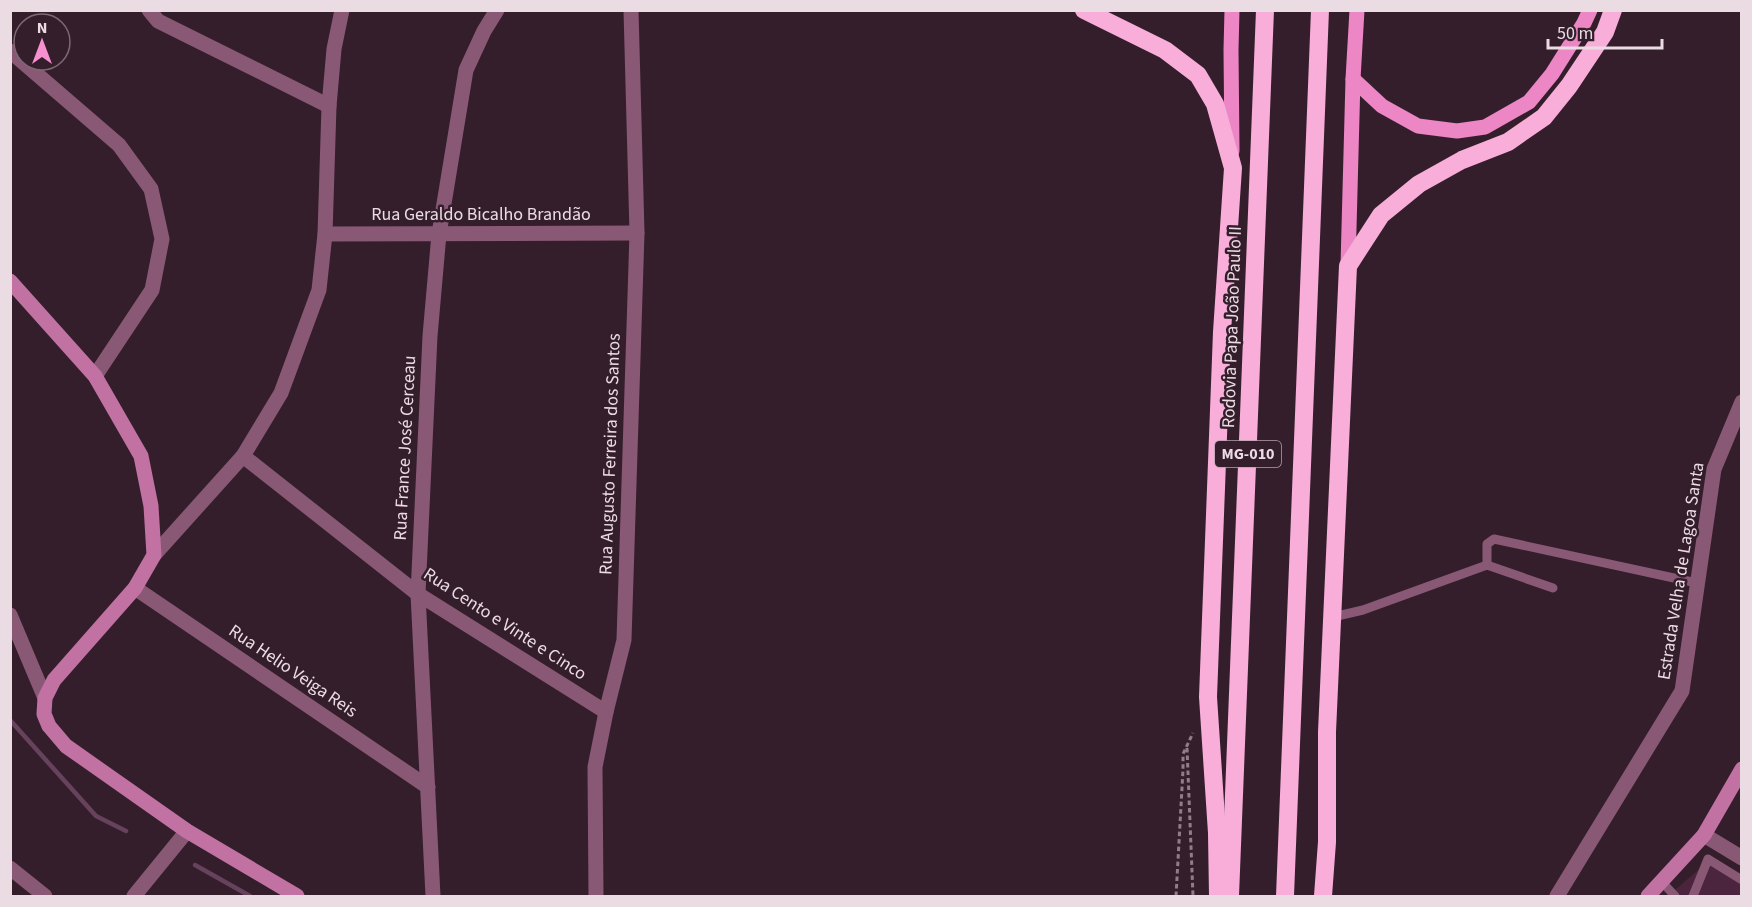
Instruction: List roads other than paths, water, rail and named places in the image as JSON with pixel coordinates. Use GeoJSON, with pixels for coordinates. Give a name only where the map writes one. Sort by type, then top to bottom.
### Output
{"type":"FeatureCollection","features":[{"type":"Feature","properties":{"kind":"highway"},"geometry":{"type":"LineString","coordinates":[[1084,10],[1165,50],[1197,75],[1215,104],[1233,168],[1222,332],[1208,698],[1217,833],[1218,897]]}},
{"type":"Feature","properties":{"kind":"highway","name":"Rodovia Papa João Paulo II"},"geometry":{"type":"LineString","coordinates":[[1230,897],[1265,10]]}},
{"type":"Feature","properties":{"kind":"highway","name":"MG-010"},"geometry":{"type":"LineString","coordinates":[[1285,897],[1320,10]]}},
{"type":"Feature","properties":{"kind":"highway"},"geometry":{"type":"LineString","coordinates":[[1330,897],[1327,842],[1327,732],[1348,266],[1381,215],[1419,184],[1462,160],[1508,142],[1544,117],[1569,86],[1605,32],[1613,10]]}},
{"type":"Feature","properties":{"kind":"highway"},"geometry":{"type":"LineString","coordinates":[[1323,897],[1327,842]]}},
{"type":"Feature","properties":{"kind":"main road"},"geometry":{"type":"LineString","coordinates":[[1232,10],[1233,168]]}},
{"type":"Feature","properties":{"kind":"main road"},"geometry":{"type":"LineString","coordinates":[[1348,266],[1357,10]]}},
{"type":"Feature","properties":{"kind":"main road"},"geometry":{"type":"LineString","coordinates":[[1353,79],[1382,106],[1418,126],[1457,130],[1485,127],[1529,102],[1552,74],[1590,10]]}},
{"type":"Feature","properties":{"kind":"street"},"geometry":{"type":"LineString","coordinates":[[297,897],[187,831],[66,746],[49,726],[44,714],[45,698],[54,680],[135,588],[154,555],[243,456],[281,393],[319,290],[325,234],[329,106],[334,49],[342,10]]}},
{"type":"Feature","properties":{"kind":"street","name":"Rua France José Cerceau"},"geometry":{"type":"LineString","coordinates":[[433,897],[418,594],[430,336],[439,234],[466,70],[484,31],[497,10]]}},
{"type":"Feature","properties":{"kind":"street","name":"Rua Augusto Ferreira dos Santos"},"geometry":{"type":"LineString","coordinates":[[596,897],[595,767],[624,640],[637,233],[631,10]]}},
{"type":"Feature","properties":{"kind":"street"},"geometry":{"type":"LineString","coordinates":[[157,14],[329,106]]}},
{"type":"Feature","properties":{"kind":"street"},"geometry":{"type":"LineString","coordinates":[[10,51],[119,146],[152,189],[162,239],[152,290],[95,376]]}},
{"type":"Feature","properties":{"kind":"street","name":"Rua Geraldo Bicalho Brandão"},"geometry":{"type":"LineString","coordinates":[[325,234],[637,233]]}},
{"type":"Feature","properties":{"kind":"street"},"geometry":{"type":"LineString","coordinates":[[10,281],[17,294],[95,376],[141,456],[152,506],[154,555]]}},
{"type":"Feature","properties":{"kind":"street","name":"Estrada Velha de Lagoa Santa"},"geometry":{"type":"LineString","coordinates":[[1557,897],[1682,691],[1714,469],[1742,402]]}},
{"type":"Feature","properties":{"kind":"street","name":"Rua Cento e Vinte e Cinco"},"geometry":{"type":"LineString","coordinates":[[243,456],[418,594],[606,712]]}},
{"type":"Feature","properties":{"kind":"street","name":"Rua Helio Veiga Reis"},"geometry":{"type":"LineString","coordinates":[[135,588],[428,787]]}},
{"type":"Feature","properties":{"kind":"street"},"geometry":{"type":"LineString","coordinates":[[10,615],[45,698]]}},
{"type":"Feature","properties":{"kind":"street"},"geometry":{"type":"LineString","coordinates":[[1648,897],[1661,881],[1707,837],[1742,769]]}},
{"type":"Feature","properties":{"kind":"street"},"geometry":{"type":"LineString","coordinates":[[134,897],[187,831]]}},
{"type":"Feature","properties":{"kind":"street"},"geometry":{"type":"LineString","coordinates":[[1707,837],[1742,858]]}},
{"type":"Feature","properties":{"kind":"street"},"geometry":{"type":"LineString","coordinates":[[10,868],[45,897]]}},
{"type":"Feature","properties":{"kind":"lane"},"geometry":{"type":"LineString","coordinates":[[1487,565],[1487,544],[1494,539],[1697,583]]}},
{"type":"Feature","properties":{"kind":"lane"},"geometry":{"type":"LineString","coordinates":[[1333,617],[1363,610],[1487,565],[1553,588]]}},
{"type":"Feature","properties":{"kind":"lane"},"geometry":{"type":"LineString","coordinates":[[1693,897],[1708,859],[1707,837]]}},
{"type":"Feature","properties":{"kind":"lane"},"geometry":{"type":"LineString","coordinates":[[1708,859],[1742,880]]}},
{"type":"Feature","properties":{"kind":"lane"},"geometry":{"type":"LineString","coordinates":[[1661,881],[1676,897]]}},
{"type":"Feature","properties":{"kind":"waterway"},"geometry":{"type":"LineString","coordinates":[[10,720],[96,816],[126,831]]}},
{"type":"Feature","properties":{"kind":"waterway"},"geometry":{"type":"LineString","coordinates":[[195,865],[250,896]]}}]}
